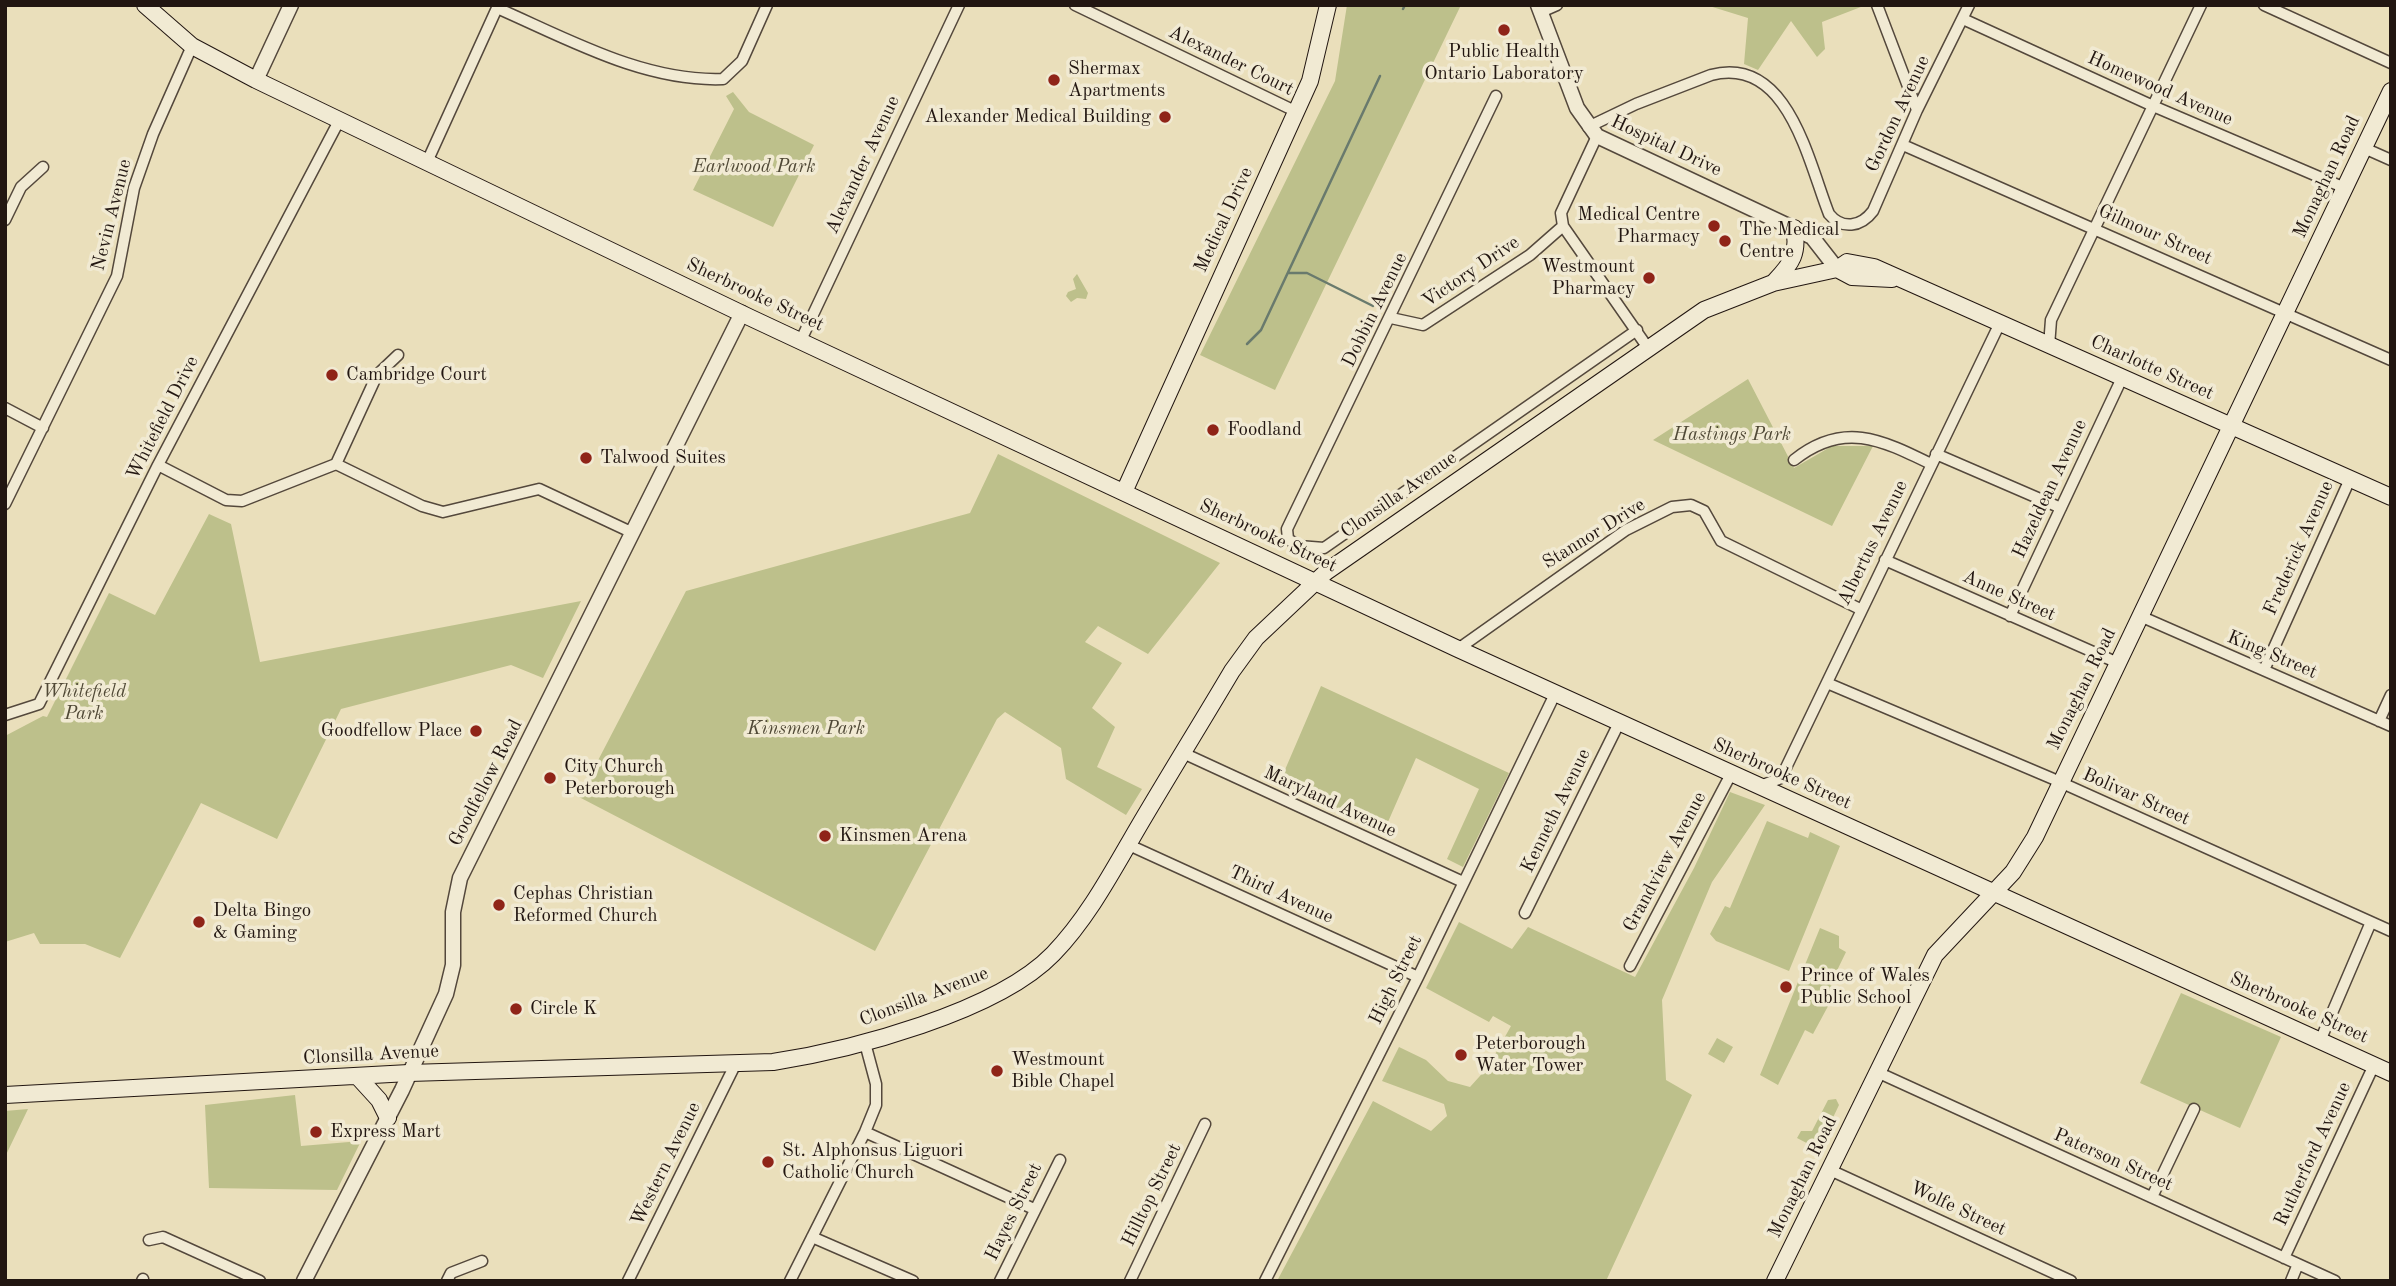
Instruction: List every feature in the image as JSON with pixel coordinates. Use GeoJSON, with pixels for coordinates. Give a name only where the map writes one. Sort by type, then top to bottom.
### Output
{"type":"FeatureCollection","features":[{"type":"Feature","properties":{"kind":"main road","name":"Sherbrooke Street"},"geometry":{"type":"LineString","coordinates":[[145,5],[192,46],[256,80],[742,313],[1555,694],[2391,1073]]}},
{"type":"Feature","properties":{"kind":"main road","name":"Medical Drive"},"geometry":{"type":"LineString","coordinates":[[1120,490],[1135,450],[1143,446],[1297,112],[1310,81],[1328,5]]}},
{"type":"Feature","properties":{"kind":"main road","name":"Monaghan Road"},"geometry":{"type":"LineString","coordinates":[[1775,1281],[1935,956],[2013,872],[2035,837],[2391,91]]}},
{"type":"Feature","properties":{"kind":"main road"},"geometry":{"type":"LineString","coordinates":[[1773,283],[1794,260],[1797,245],[1794,228]]}},
{"type":"Feature","properties":{"kind":"main road","name":"Charlotte Street"},"geometry":{"type":"LineString","coordinates":[[1773,283],[1837,269],[1847,262],[1857,263],[2391,497]]}},
{"type":"Feature","properties":{"kind":"main road","name":"Clonsilla Avenue"},"geometry":{"type":"LineString","coordinates":[[5,1095],[409,1073],[773,1062],[864,1043],[970,1006],[1013,985],[1043,963],[1083,919],[1231,671],[1256,638],[1315,581],[1704,310],[1773,283]]}},
{"type":"Feature","properties":{"kind":"main road"},"geometry":{"type":"LineString","coordinates":[[358,1077],[379,1100],[388,1118]]}},
{"type":"Feature","properties":{"kind":"street"},"geometry":{"type":"LineString","coordinates":[[256,80],[291,5]]}},
{"type":"Feature","properties":{"kind":"street"},"geometry":{"type":"LineString","coordinates":[[427,162],[497,8],[615,60],[694,80],[723,79],[742,61],[767,5]]}},
{"type":"Feature","properties":{"kind":"street","name":"Alexander Avenue"},"geometry":{"type":"LineString","coordinates":[[800,340],[958,5]]}},
{"type":"Feature","properties":{"kind":"street","name":"Alexander Court"},"geometry":{"type":"LineString","coordinates":[[1075,5],[1297,112]]}},
{"type":"Feature","properties":{"kind":"street"},"geometry":{"type":"LineString","coordinates":[[1540,8],[1556,5]]}},
{"type":"Feature","properties":{"kind":"street"},"geometry":{"type":"LineString","coordinates":[[1877,5],[1917,110]]}},
{"type":"Feature","properties":{"kind":"street","name":"Gordon Avenue"},"geometry":{"type":"LineString","coordinates":[[1593,131],[1636,104],[1711,75],[1724,72],[1748,75],[1766,84],[1782,101],[1829,214],[1847,225],[1867,218],[1873,211],[1917,110],[1969,5]]}},
{"type":"Feature","properties":{"kind":"street"},"geometry":{"type":"LineString","coordinates":[[2049,346],[2051,320],[2201,5]]}},
{"type":"Feature","properties":{"kind":"street"},"geometry":{"type":"LineString","coordinates":[[2264,5],[2391,63]]}},
{"type":"Feature","properties":{"kind":"street","name":"Hospital Drive"},"geometry":{"type":"LineString","coordinates":[[1540,8],[1577,108],[1593,131],[1794,228],[1820,243],[1837,269]]}},
{"type":"Feature","properties":{"kind":"street","name":"Homewood Avenue"},"geometry":{"type":"LineString","coordinates":[[1963,19],[2153,106],[2345,188]]}},
{"type":"Feature","properties":{"kind":"street","name":"Nevin Avenue"},"geometry":{"type":"LineString","coordinates":[[5,504],[117,276],[134,188],[153,134],[192,46]]}},
{"type":"Feature","properties":{"kind":"street","name":"Dobbin Avenue"},"geometry":{"type":"LineString","coordinates":[[1288,539],[1287,529],[1496,96]]}},
{"type":"Feature","properties":{"kind":"street","name":"Whitefield Drive"},"geometry":{"type":"LineString","coordinates":[[5,715],[39,704],[158,465],[340,120]]}},
{"type":"Feature","properties":{"kind":"street"},"geometry":{"type":"LineString","coordinates":[[1593,131],[1561,213],[1563,226],[1648,348]]}},
{"type":"Feature","properties":{"kind":"street","name":"Gilmour Street"},"geometry":{"type":"LineString","coordinates":[[1903,145],[2286,311],[2391,360]]}},
{"type":"Feature","properties":{"kind":"street"},"geometry":{"type":"LineString","coordinates":[[2364,148],[2391,160]]}},
{"type":"Feature","properties":{"kind":"street"},"geometry":{"type":"LineString","coordinates":[[5,220],[22,187],[43,167]]}},
{"type":"Feature","properties":{"kind":"street","name":"Victory Drive"},"geometry":{"type":"LineString","coordinates":[[1391,318],[1423,325],[1530,255],[1563,226]]}},
{"type":"Feature","properties":{"kind":"street","name":"Goodfellow Road"},"geometry":{"type":"LineString","coordinates":[[304,1281],[388,1118],[450,979],[453,912],[460,878],[742,313]]}},
{"type":"Feature","properties":{"kind":"street"},"geometry":{"type":"LineString","coordinates":[[2031,338],[2051,320]]}},
{"type":"Feature","properties":{"kind":"street","name":"Albertus Avenue"},"geometry":{"type":"LineString","coordinates":[[1781,778],[1999,324]]}},
{"type":"Feature","properties":{"kind":"street","name":"Clonsilla Avenue"},"geometry":{"type":"LineString","coordinates":[[1288,539],[1299,546],[1324,548],[1637,330]]}},
{"type":"Feature","properties":{"kind":"street"},"geometry":{"type":"LineString","coordinates":[[158,465],[226,500],[242,501],[336,464],[377,375],[398,355]]}},
{"type":"Feature","properties":{"kind":"street","name":"Hazeldean Avenue"},"geometry":{"type":"LineString","coordinates":[[2010,616],[2122,378]]}},
{"type":"Feature","properties":{"kind":"street"},"geometry":{"type":"LineString","coordinates":[[5,408],[43,428]]}},
{"type":"Feature","properties":{"kind":"street"},"geometry":{"type":"LineString","coordinates":[[1794,460],[1813,444],[1848,437],[1868,438],[1931,464]]}},
{"type":"Feature","properties":{"kind":"street"},"geometry":{"type":"LineString","coordinates":[[1936,453],[2060,508]]}},
{"type":"Feature","properties":{"kind":"street"},"geometry":{"type":"LineString","coordinates":[[336,464],[422,506],[443,512],[539,489],[633,533]]}},
{"type":"Feature","properties":{"kind":"street","name":"Frederick Avenue"},"geometry":{"type":"LineString","coordinates":[[2264,670],[2350,479]]}},
{"type":"Feature","properties":{"kind":"street","name":"Stannor Drive"},"geometry":{"type":"LineString","coordinates":[[1458,649],[1626,530],[1672,507],[1692,505],[1704,511],[1721,541],[1860,610]]}},
{"type":"Feature","properties":{"kind":"street","name":"Anne Street"},"geometry":{"type":"LineString","coordinates":[[1885,561],[2118,663]]}},
{"type":"Feature","properties":{"kind":"street","name":"King Street"},"geometry":{"type":"LineString","coordinates":[[2140,616],[2391,726]]}},
{"type":"Feature","properties":{"kind":"street","name":"Bolivar Street"},"geometry":{"type":"LineString","coordinates":[[1828,683],[2391,930]]}},
{"type":"Feature","properties":{"kind":"street","name":"High Street"},"geometry":{"type":"LineString","coordinates":[[1265,1281],[1418,977],[1555,694]]}},
{"type":"Feature","properties":{"kind":"street"},"geometry":{"type":"LineString","coordinates":[[2379,721],[2391,695]]}},
{"type":"Feature","properties":{"kind":"street","name":"Kenneth Avenue"},"geometry":{"type":"LineString","coordinates":[[1525,913],[1619,723]]}},
{"type":"Feature","properties":{"kind":"street","name":"Maryland Avenue"},"geometry":{"type":"LineString","coordinates":[[1183,753],[1463,882]]}},
{"type":"Feature","properties":{"kind":"street","name":"Grandview Avenue"},"geometry":{"type":"LineString","coordinates":[[1630,967],[1731,774]]}},
{"type":"Feature","properties":{"kind":"street"},"geometry":{"type":"LineString","coordinates":[[1758,787],[1781,778],[1790,794],[1803,806]]}},
{"type":"Feature","properties":{"kind":"street","name":"Third Avenue"},"geometry":{"type":"LineString","coordinates":[[1129,845],[1418,977]]}},
{"type":"Feature","properties":{"kind":"street"},"geometry":{"type":"LineString","coordinates":[[2320,1041],[2371,922]]}},
{"type":"Feature","properties":{"kind":"street"},"geometry":{"type":"LineString","coordinates":[[790,1281],[866,1132],[876,1105],[876,1084],[864,1043]]}},
{"type":"Feature","properties":{"kind":"street","name":"Western Avenue"},"geometry":{"type":"LineString","coordinates":[[628,1281],[736,1063]]}},
{"type":"Feature","properties":{"kind":"street","name":"Rutherford Avenue"},"geometry":{"type":"LineString","coordinates":[[2284,1258],[2374,1065]]}},
{"type":"Feature","properties":{"kind":"street","name":"Paterson Street"},"geometry":{"type":"LineString","coordinates":[[1877,1072],[2335,1281]]}},
{"type":"Feature","properties":{"kind":"street"},"geometry":{"type":"LineString","coordinates":[[2152,1197],[2194,1109]]}},
{"type":"Feature","properties":{"kind":"street","name":"Hilltop Street"},"geometry":{"type":"LineString","coordinates":[[1130,1281],[1205,1124]]}},
{"type":"Feature","properties":{"kind":"street"},"geometry":{"type":"LineString","coordinates":[[866,1132],[1034,1209]]}},
{"type":"Feature","properties":{"kind":"street","name":"Hayes Street"},"geometry":{"type":"LineString","coordinates":[[1000,1281],[1060,1160]]}},
{"type":"Feature","properties":{"kind":"street","name":"Wolfe Street"},"geometry":{"type":"LineString","coordinates":[[1830,1170],[2071,1281]]}},
{"type":"Feature","properties":{"kind":"street"},"geometry":{"type":"LineString","coordinates":[[149,1240],[163,1237],[260,1281]]}},
{"type":"Feature","properties":{"kind":"street"},"geometry":{"type":"LineString","coordinates":[[812,1237],[913,1281]]}},
{"type":"Feature","properties":{"kind":"street"},"geometry":{"type":"LineString","coordinates":[[447,1281],[451,1273],[482,1261]]}},
{"type":"Feature","properties":{"kind":"street"},"geometry":{"type":"LineString","coordinates":[[2291,1281],[2298,1264]]}},
{"type":"Feature","properties":{"kind":"green space"},"geometry":{"type":"Polygon","coordinates":[[[1347,5],[1461,5],[1275,390],[1200,355],[1335,81],[1347,5]]]}},
{"type":"Feature","properties":{"kind":"green space"},"geometry":{"type":"Polygon","coordinates":[[[1706,5],[1866,5],[1822,22],[1825,49],[1817,57],[1791,21],[1758,70],[1744,64],[1748,18],[1706,5]]]}},
{"type":"Feature","properties":{"kind":"green space","name":"Earlwood Park"},"geometry":{"type":"Polygon","coordinates":[[[733,92],[749,112],[814,145],[773,227],[693,190],[734,109],[726,96],[733,92]]]}},
{"type":"Feature","properties":{"kind":"green space"},"geometry":{"type":"Polygon","coordinates":[[[1077,274],[1088,293],[1086,299],[1077,298],[1071,302],[1066,296],[1068,292],[1076,289],[1073,279],[1077,274]]]}},
{"type":"Feature","properties":{"kind":"green space","name":"Hastings Park"},"geometry":{"type":"Polygon","coordinates":[[[1748,379],[1794,468],[1832,446],[1873,446],[1832,526],[1653,440],[1748,379]]]}},
{"type":"Feature","properties":{"kind":"green space","name":"Kinsmen Park"},"geometry":{"type":"Polygon","coordinates":[[[998,454],[1220,563],[1148,654],[1098,626],[1085,642],[1122,663],[1092,708],[1115,727],[1097,767],[1142,789],[1126,815],[1066,779],[1061,748],[1005,712],[997,719],[875,951],[579,797],[686,591],[970,513],[998,454]]]}},
{"type":"Feature","properties":{"kind":"green space","name":"Whitefield Park"},"geometry":{"type":"Polygon","coordinates":[[[209,514],[231,524],[260,662],[581,601],[543,678],[511,665],[341,709],[277,839],[201,803],[120,958],[85,944],[40,944],[34,933],[5,942],[5,736],[43,716],[47,717],[109,593],[155,615],[209,514]]]}},
{"type":"Feature","properties":{"kind":"green space"},"geometry":{"type":"Polygon","coordinates":[[[1321,686],[1509,773],[1463,867],[1447,859],[1479,789],[1416,758],[1384,831],[1278,786],[1321,686]]]}},
{"type":"Feature","properties":{"kind":"green space"},"geometry":{"type":"Polygon","coordinates":[[[1730,792],[1765,805],[1712,882],[1662,1000],[1666,1080],[1692,1095],[1606,1281],[1277,1281],[1373,1101],[1431,1131],[1447,1116],[1444,1104],[1382,1081],[1399,1047],[1426,1060],[1448,1081],[1470,1087],[1488,1067],[1511,1026],[1493,1016],[1489,1022],[1426,988],[1459,922],[1512,949],[1528,927],[1635,977],[1694,868],[1730,792]]]}},
{"type":"Feature","properties":{"kind":"green space"},"geometry":{"type":"Polygon","coordinates":[[[1767,821],[1808,838],[1810,832],[1840,846],[1789,971],[1716,941],[1710,934],[1725,906],[1730,908],[1767,821]]]}},
{"type":"Feature","properties":{"kind":"green space"},"geometry":{"type":"Polygon","coordinates":[[[1820,928],[1839,936],[1839,948],[1846,952],[1830,985],[1844,993],[1840,1001],[1833,997],[1813,1034],[1805,1030],[1778,1085],[1760,1075],[1820,928]]]}},
{"type":"Feature","properties":{"kind":"green space"},"geometry":{"type":"Polygon","coordinates":[[[2181,993],[2281,1037],[2240,1128],[2140,1083],[2181,993]]]}},
{"type":"Feature","properties":{"kind":"green space"},"geometry":{"type":"Polygon","coordinates":[[[1717,1038],[1733,1047],[1724,1063],[1708,1054],[1717,1038]]]}},
{"type":"Feature","properties":{"kind":"green space"},"geometry":{"type":"Polygon","coordinates":[[[295,1095],[301,1146],[361,1141],[337,1190],[209,1188],[205,1105],[295,1095]]]}},
{"type":"Feature","properties":{"kind":"green space"},"geometry":{"type":"Polygon","coordinates":[[[1836,1099],[1839,1105],[1818,1149],[1797,1138],[1801,1131],[1812,1131],[1828,1100],[1836,1099]]]}},
{"type":"Feature","properties":{"kind":"green space"},"geometry":{"type":"Polygon","coordinates":[[[28,1109],[5,1157],[5,1111],[28,1109]]]}},
{"type":"Feature","properties":{"kind":"waterway"},"geometry":{"type":"LineString","coordinates":[[1403,9],[1405,5]]}},
{"type":"Feature","properties":{"kind":"waterway"},"geometry":{"type":"LineString","coordinates":[[1247,344],[1261,330],[1380,76]]}},
{"type":"Feature","properties":{"kind":"waterway"},"geometry":{"type":"LineString","coordinates":[[1289,273],[1307,273],[1373,306]]}},
{"type":"Feature","properties":{"kind":"place","name":"Public Health Ontario Laboratory"},"geometry":{"type":"Point","coordinates":[1504,30]}},
{"type":"Feature","properties":{"kind":"place","name":"Shermax Apartments"},"geometry":{"type":"Point","coordinates":[1054,80]}},
{"type":"Feature","properties":{"kind":"place","name":"Alexander Medical Building"},"geometry":{"type":"Point","coordinates":[1165,117]}},
{"type":"Feature","properties":{"kind":"place","name":"Medical Centre Pharmacy"},"geometry":{"type":"Point","coordinates":[1714,226]}},
{"type":"Feature","properties":{"kind":"place","name":"The Medical Centre"},"geometry":{"type":"Point","coordinates":[1725,241]}},
{"type":"Feature","properties":{"kind":"place","name":"Westmount Pharmacy"},"geometry":{"type":"Point","coordinates":[1649,278]}},
{"type":"Feature","properties":{"kind":"place","name":"Cambridge Court"},"geometry":{"type":"Point","coordinates":[332,375]}},
{"type":"Feature","properties":{"kind":"place","name":"Foodland"},"geometry":{"type":"Point","coordinates":[1213,430]}},
{"type":"Feature","properties":{"kind":"place","name":"Talwood Suites"},"geometry":{"type":"Point","coordinates":[586,458]}},
{"type":"Feature","properties":{"kind":"place","name":"Goodfellow Place"},"geometry":{"type":"Point","coordinates":[476,731]}},
{"type":"Feature","properties":{"kind":"place","name":"City Church Peterborough"},"geometry":{"type":"Point","coordinates":[550,778]}},
{"type":"Feature","properties":{"kind":"place","name":"Kinsmen Arena"},"geometry":{"type":"Point","coordinates":[825,836]}},
{"type":"Feature","properties":{"kind":"place","name":"Cephas Christian Reformed Church"},"geometry":{"type":"Point","coordinates":[499,905]}},
{"type":"Feature","properties":{"kind":"place","name":"Delta Bingo & Gaming"},"geometry":{"type":"Point","coordinates":[199,922]}},
{"type":"Feature","properties":{"kind":"place","name":"Prince of Wales Public School"},"geometry":{"type":"Point","coordinates":[1786,987]}},
{"type":"Feature","properties":{"kind":"place","name":"Circle K"},"geometry":{"type":"Point","coordinates":[516,1009]}},
{"type":"Feature","properties":{"kind":"place","name":"Peterborough Water Tower"},"geometry":{"type":"Point","coordinates":[1461,1055]}},
{"type":"Feature","properties":{"kind":"place","name":"Westmount Bible Chapel"},"geometry":{"type":"Point","coordinates":[997,1071]}},
{"type":"Feature","properties":{"kind":"place","name":"Express Mart"},"geometry":{"type":"Point","coordinates":[316,1132]}},
{"type":"Feature","properties":{"kind":"place","name":"St. Alphonsus Liguori Catholic Church"},"geometry":{"type":"Point","coordinates":[768,1162]}}]}
